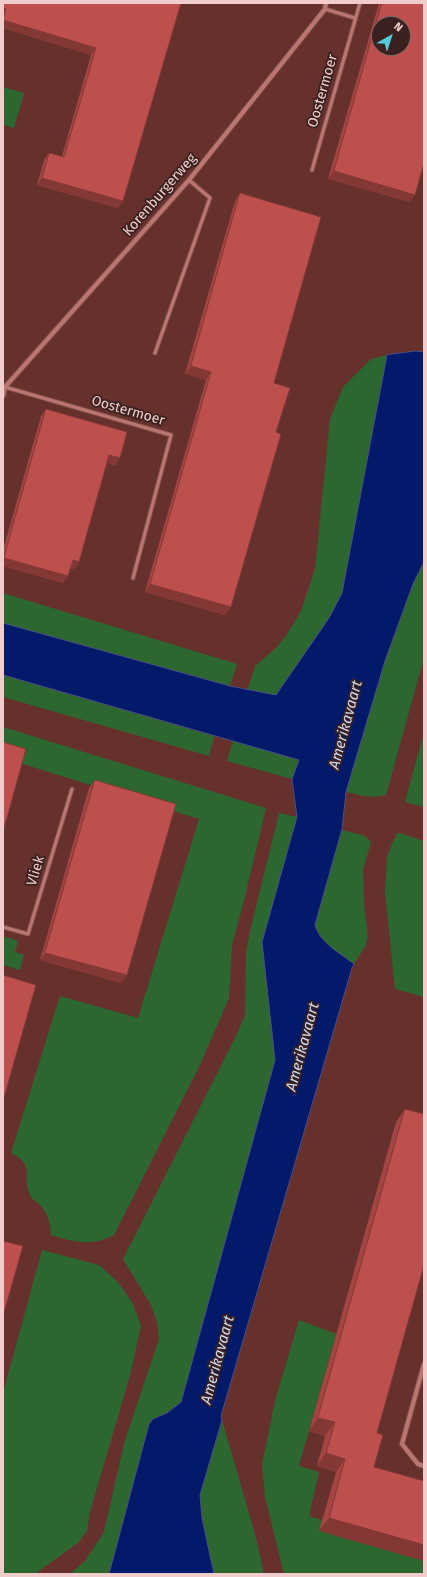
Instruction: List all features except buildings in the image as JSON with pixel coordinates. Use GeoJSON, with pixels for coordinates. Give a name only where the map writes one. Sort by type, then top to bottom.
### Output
{"type":"FeatureCollection","features":[{"type":"Feature","properties":{"kind":"street","name":"Korenburgerweg"},"geometry":{"type":"LineString","coordinates":[[3,396],[6,387],[189,180],[325,9],[326,3]]}},
{"type":"Feature","properties":{"kind":"street"},"geometry":{"type":"LineString","coordinates":[[424,1364],[402,1444],[418,1464],[424,1466]]}},
{"type":"Feature","properties":{"kind":"lane","name":"Oostermoer"},"geometry":{"type":"LineString","coordinates":[[312,170],[360,3]]}},
{"type":"Feature","properties":{"kind":"lane"},"geometry":{"type":"LineString","coordinates":[[325,9],[355,18]]}},
{"type":"Feature","properties":{"kind":"lane"},"geometry":{"type":"LineString","coordinates":[[155,353],[210,198],[189,180]]}},
{"type":"Feature","properties":{"kind":"lane","name":"Oostermoer"},"geometry":{"type":"LineString","coordinates":[[6,387],[171,435],[133,578]]}},
{"type":"Feature","properties":{"kind":"lane","name":"Vliek"},"geometry":{"type":"LineString","coordinates":[[3,927],[28,934],[72,789]]}},
{"type":"Feature","properties":{"kind":"green space"},"geometry":{"type":"Polygon","coordinates":[[[3,87],[24,93],[14,128],[3,125],[3,87]]]}},
{"type":"Feature","properties":{"kind":"green space"},"geometry":{"type":"Polygon","coordinates":[[[387,355],[342,593],[329,618],[276,696],[247,691],[255,666],[278,646],[301,611],[315,569],[330,419],[343,387],[371,359],[387,355]]]}},
{"type":"Feature","properties":{"kind":"green space"},"geometry":{"type":"Polygon","coordinates":[[[424,562],[424,658],[386,795],[371,797],[346,792],[385,661],[413,584],[424,562]]]}},
{"type":"Feature","properties":{"kind":"green space"},"geometry":{"type":"Polygon","coordinates":[[[3,593],[237,664],[230,686],[3,623],[3,593]]]}},
{"type":"Feature","properties":{"kind":"green space"},"geometry":{"type":"Polygon","coordinates":[[[3,675],[214,736],[209,756],[3,697],[3,675]]]}},
{"type":"Feature","properties":{"kind":"green space"},"geometry":{"type":"Polygon","coordinates":[[[3,727],[266,808],[232,945],[229,998],[200,1065],[114,1235],[98,1241],[83,1242],[67,1240],[51,1235],[47,1215],[30,1195],[24,1162],[11,1153],[60,996],[138,1018],[199,819],[4,758],[3,727]]]}},
{"type":"Feature","properties":{"kind":"green space"},"geometry":{"type":"Polygon","coordinates":[[[424,732],[424,807],[405,802],[424,732]]]}},
{"type":"Feature","properties":{"kind":"green space"},"geometry":{"type":"Polygon","coordinates":[[[233,741],[299,760],[292,779],[227,761],[233,741]]]}},
{"type":"Feature","properties":{"kind":"green space"},"geometry":{"type":"Polygon","coordinates":[[[279,813],[297,817],[262,942],[275,1060],[181,1402],[167,1413],[153,1419],[149,1424],[109,1574],[70,1574],[85,1561],[104,1532],[125,1440],[159,1339],[157,1322],[151,1305],[123,1259],[236,1036],[245,1015],[246,953],[279,813]]]}},
{"type":"Feature","properties":{"kind":"green space"},"geometry":{"type":"Polygon","coordinates":[[[342,830],[365,836],[371,842],[363,870],[364,904],[368,937],[365,947],[354,964],[337,952],[321,937],[315,925],[342,830]]]}},
{"type":"Feature","properties":{"kind":"green space"},"geometry":{"type":"Polygon","coordinates":[[[397,833],[424,841],[424,997],[395,989],[385,892],[387,856],[397,833]]]}},
{"type":"Feature","properties":{"kind":"green space"},"geometry":{"type":"Polygon","coordinates":[[[3,936],[18,941],[15,952],[24,955],[20,970],[3,965],[3,936]]]}},
{"type":"Feature","properties":{"kind":"green space"},"geometry":{"type":"Polygon","coordinates":[[[42,1250],[99,1265],[118,1282],[132,1302],[141,1325],[131,1372],[90,1512],[87,1531],[79,1542],[35,1574],[3,1574],[3,1393],[42,1250]]]}},
{"type":"Feature","properties":{"kind":"green space"},"geometry":{"type":"Polygon","coordinates":[[[299,1320],[336,1334],[299,1466],[319,1472],[309,1516],[424,1552],[424,1574],[284,1574],[265,1497],[262,1465],[275,1401],[299,1320]]]}},
{"type":"Feature","properties":{"kind":"green space"},"geometry":{"type":"Polygon","coordinates":[[[222,1420],[256,1538],[264,1574],[214,1574],[202,1518],[200,1495],[222,1420]]]}},
{"type":"Feature","properties":{"kind":"water","name":"Amerikavaart"},"geometry":{"type":"Polygon","coordinates":[[[416,351],[424,352],[424,562],[413,584],[385,661],[346,792],[342,829],[315,925],[321,937],[326,942],[354,964],[221,1416],[222,1420],[200,1495],[202,1518],[214,1574],[109,1574],[149,1424],[153,1419],[167,1413],[181,1402],[275,1060],[262,942],[297,817],[292,779],[299,760],[3,675],[3,623],[230,686],[276,695],[329,618],[342,593],[387,355],[416,351]]]}}]}
